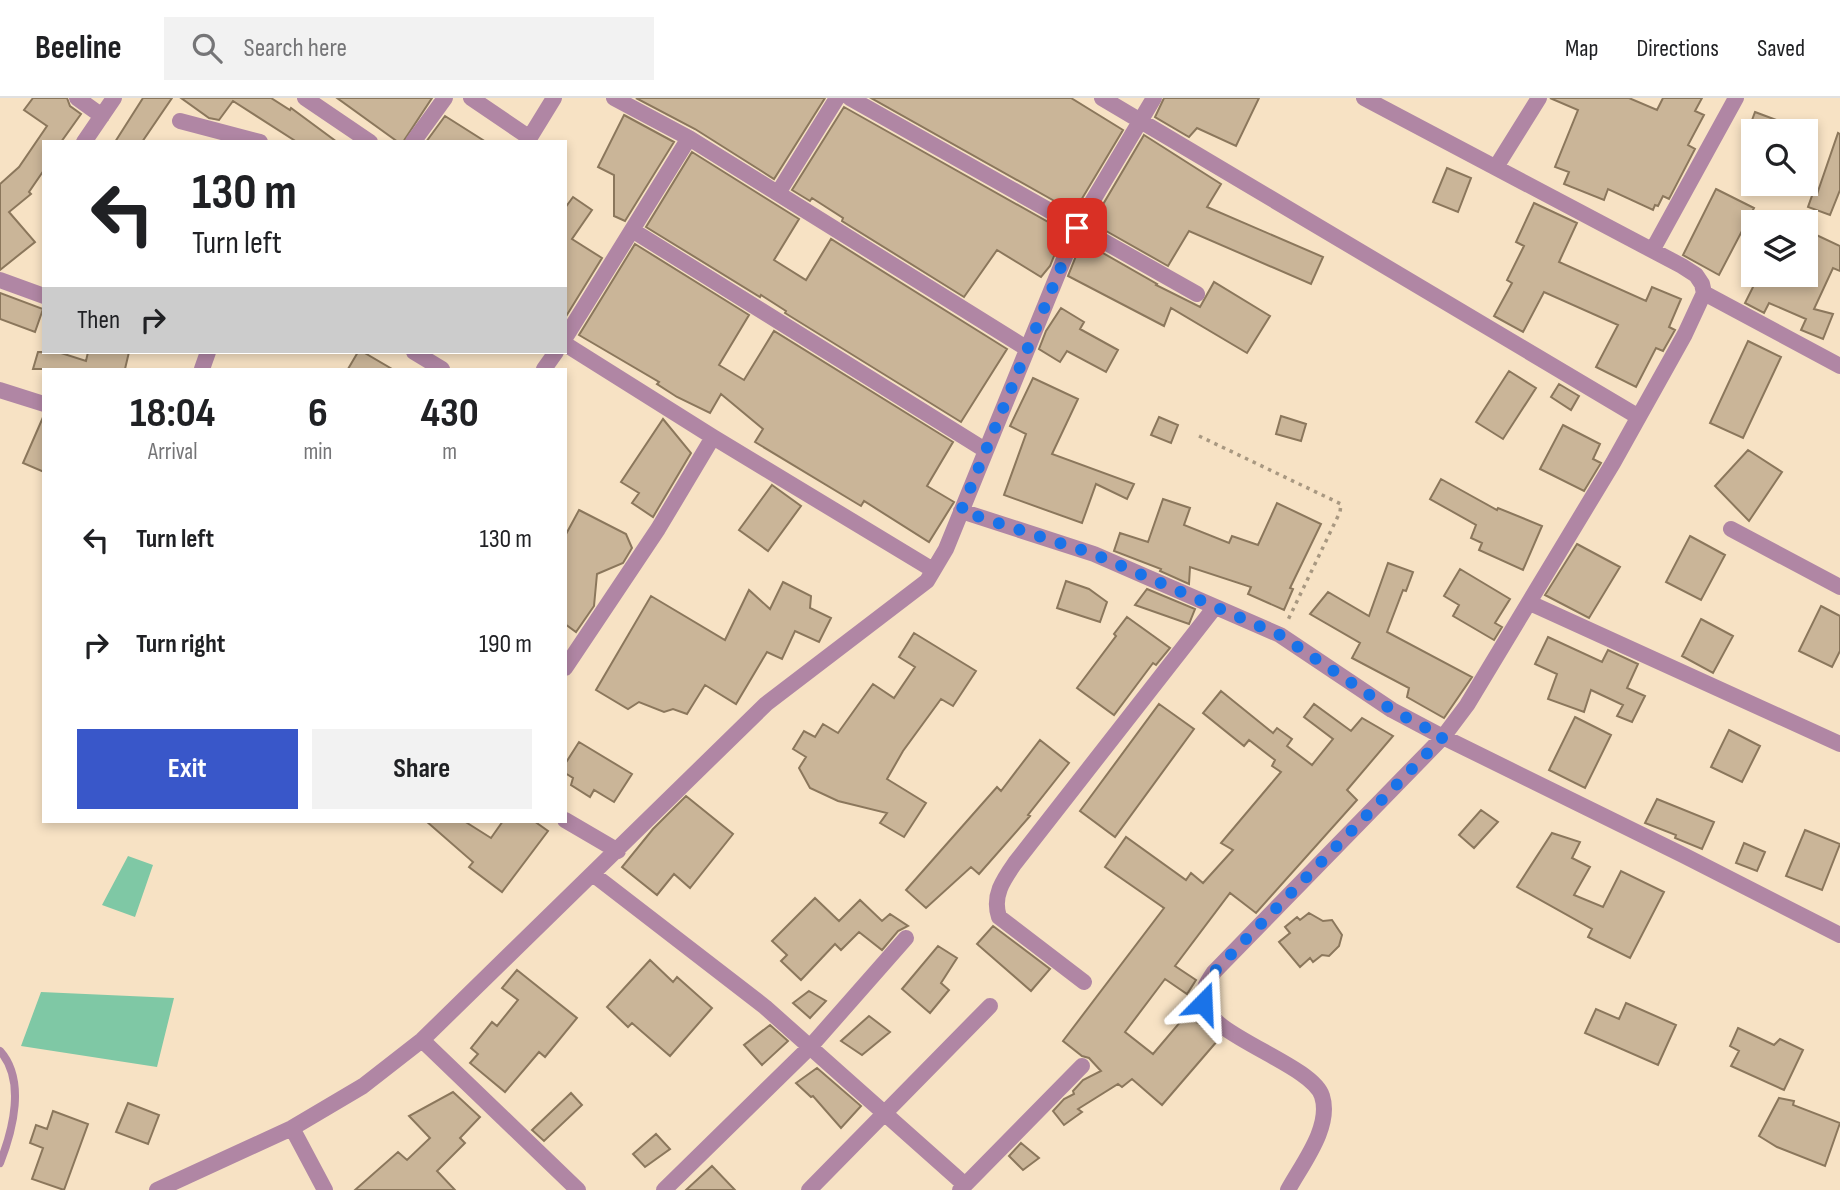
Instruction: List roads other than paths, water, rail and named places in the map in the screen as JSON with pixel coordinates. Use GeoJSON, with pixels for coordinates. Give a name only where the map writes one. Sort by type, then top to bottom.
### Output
{"type":"FeatureCollection","features":[{"type":"Feature","properties":{"kind":"street"},"geometry":{"type":"LineString","coordinates":[[76,98],[102,116]]}},
{"type":"Feature","properties":{"kind":"street"},"geometry":{"type":"LineString","coordinates":[[85,140],[114,98]]}},
{"type":"Feature","properties":{"kind":"street"},"geometry":{"type":"LineString","coordinates":[[305,98],[367,140]]}},
{"type":"Feature","properties":{"kind":"street"},"geometry":{"type":"LineString","coordinates":[[414,140],[445,98]]}},
{"type":"Feature","properties":{"kind":"street"},"geometry":{"type":"LineString","coordinates":[[471,98],[529,140],[554,98]]}},
{"type":"Feature","properties":{"kind":"street"},"geometry":{"type":"LineString","coordinates":[[614,98],[689,138],[1026,348]]}},
{"type":"Feature","properties":{"kind":"street"},"geometry":{"type":"LineString","coordinates":[[778,193],[837,98]]}},
{"type":"Feature","properties":{"kind":"street"},"geometry":{"type":"LineString","coordinates":[[850,98],[1197,294]]}},
{"type":"Feature","properties":{"kind":"street"},"geometry":{"type":"LineString","coordinates":[[1102,98],[1637,416]]}},
{"type":"Feature","properties":{"kind":"street"},"geometry":{"type":"LineString","coordinates":[[157,1190],[292,1128],[363,1086],[422,1040],[766,704],[927,581],[946,549],[1077,228],[1154,98]]}},
{"type":"Feature","properties":{"kind":"street"},"geometry":{"type":"LineString","coordinates":[[1288,1190],[1321,1126],[1324,1110],[1322,1094],[1304,1076],[1213,1021],[1203,1003],[1204,988],[1214,972],[1443,737],[1467,705],[1613,463],[1685,334],[1704,293],[1696,275],[1653,249],[1364,98]]}},
{"type":"Feature","properties":{"kind":"street"},"geometry":{"type":"LineString","coordinates":[[1496,167],[1539,98]]}},
{"type":"Feature","properties":{"kind":"street"},"geometry":{"type":"LineString","coordinates":[[1653,249],[1736,98]]}},
{"type":"Feature","properties":{"kind":"street"},"geometry":{"type":"LineString","coordinates":[[180,121],[252,140]]}},
{"type":"Feature","properties":{"kind":"street"},"geometry":{"type":"LineString","coordinates":[[567,335],[689,138]]}},
{"type":"Feature","properties":{"kind":"street"},"geometry":{"type":"LineString","coordinates":[[632,230],[985,450]]}},
{"type":"Feature","properties":{"kind":"street"},"geometry":{"type":"LineString","coordinates":[[0,280],[42,295]]}},
{"type":"Feature","properties":{"kind":"street"},"geometry":{"type":"LineString","coordinates":[[1704,293],[1840,366]]}},
{"type":"Feature","properties":{"kind":"street"},"geometry":{"type":"LineString","coordinates":[[567,345],[713,438],[933,570]]}},
{"type":"Feature","properties":{"kind":"street"},"geometry":{"type":"LineString","coordinates":[[417,354],[440,368]]}},
{"type":"Feature","properties":{"kind":"street"},"geometry":{"type":"LineString","coordinates":[[0,390],[42,403]]}},
{"type":"Feature","properties":{"kind":"street"},"geometry":{"type":"LineString","coordinates":[[567,665],[659,529],[713,438]]}},
{"type":"Feature","properties":{"kind":"street"},"geometry":{"type":"LineString","coordinates":[[961,511],[1094,554],[1280,635],[1392,710],[1840,935]]}},
{"type":"Feature","properties":{"kind":"street"},"geometry":{"type":"LineString","coordinates":[[1731,529],[1840,587]]}},
{"type":"Feature","properties":{"kind":"street"},"geometry":{"type":"LineString","coordinates":[[1530,603],[1840,744]]}},
{"type":"Feature","properties":{"kind":"street"},"geometry":{"type":"LineString","coordinates":[[1084,982],[999,917],[995,906],[1000,888],[1015,863],[1215,607]]}},
{"type":"Feature","properties":{"kind":"street"},"geometry":{"type":"LineString","coordinates":[[567,821],[618,851]]}},
{"type":"Feature","properties":{"kind":"street"},"geometry":{"type":"LineString","coordinates":[[594,874],[765,1007],[886,1114],[962,1187],[1082,1066]]}},
{"type":"Feature","properties":{"kind":"street"},"geometry":{"type":"LineString","coordinates":[[664,1190],[810,1047],[906,938]]}},
{"type":"Feature","properties":{"kind":"street"},"geometry":{"type":"LineString","coordinates":[[809,1190],[990,1006]]}},
{"type":"Feature","properties":{"kind":"street"},"geometry":{"type":"LineString","coordinates":[[422,1040],[578,1190]]}},
{"type":"Feature","properties":{"kind":"street"},"geometry":{"type":"LineString","coordinates":[[292,1128],[325,1190]]}},
{"type":"Feature","properties":{"kind":"lane"},"geometry":{"type":"LineString","coordinates":[[0,1051],[8,1060],[13,1081],[14,1109],[0,1163]]}}]}
